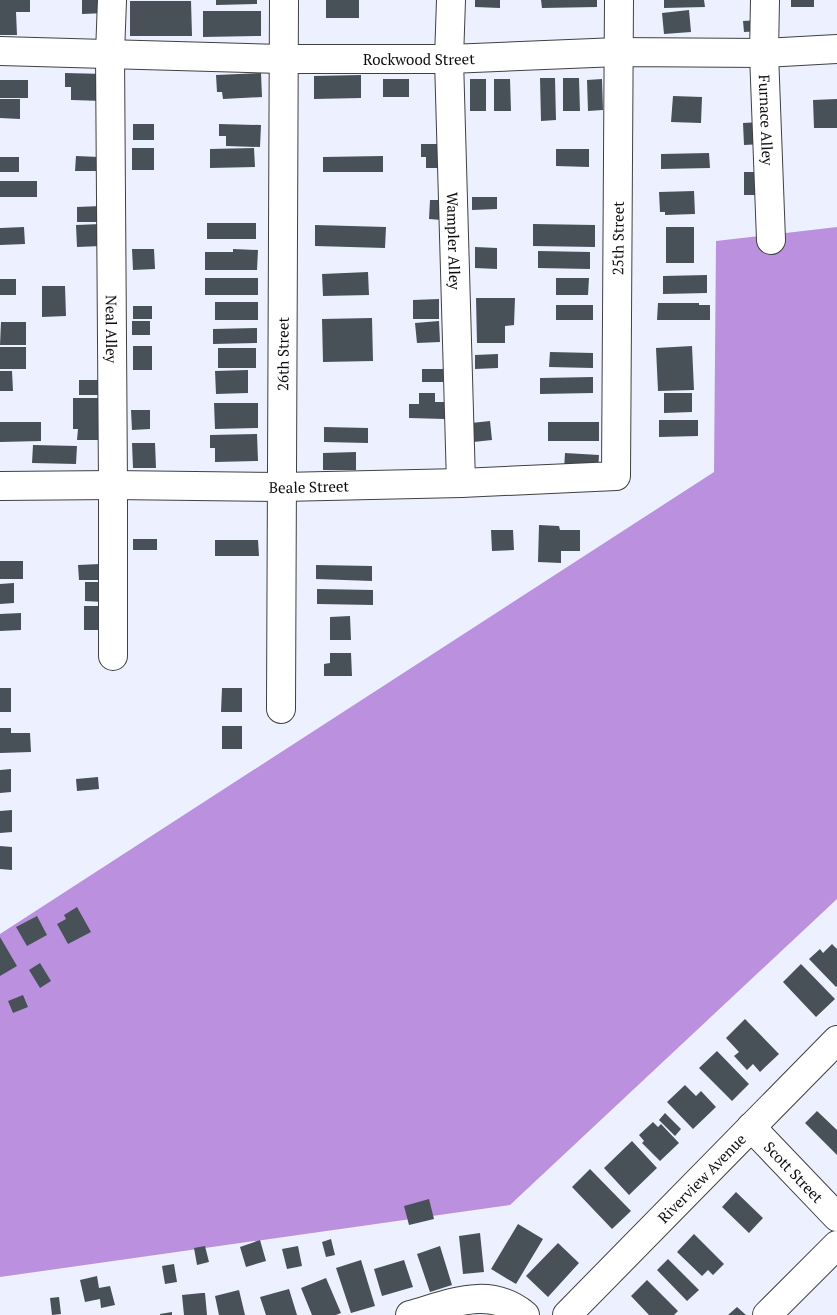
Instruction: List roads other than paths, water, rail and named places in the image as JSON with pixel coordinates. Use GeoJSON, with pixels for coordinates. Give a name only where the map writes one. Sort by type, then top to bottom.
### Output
{"type":"FeatureCollection","features":[{"type":"Feature","properties":{"kind":"street","name":"Neal Alley"},"geometry":{"type":"LineString","coordinates":[[112,0],[110,54],[114,485],[113,656]]}},
{"type":"Feature","properties":{"kind":"street","name":"26th Street"},"geometry":{"type":"LineString","coordinates":[[281,709],[282,59],[284,0]]}},
{"type":"Feature","properties":{"kind":"street","name":"Wampler Alley"},"geometry":{"type":"LineString","coordinates":[[451,0],[449,59],[461,483]]}},
{"type":"Feature","properties":{"kind":"street","name":"25th Street"},"geometry":{"type":"LineString","coordinates":[[616,476],[619,0]]}},
{"type":"Feature","properties":{"kind":"street","name":"Furnace Alley"},"geometry":{"type":"LineString","coordinates":[[765,0],[764,53],[771,240]]}},
{"type":"Feature","properties":{"kind":"street","name":"Rockwood Street"},"geometry":{"type":"LineString","coordinates":[[0,51],[282,59],[449,59],[618,52],[764,53],[837,49]]}},
{"type":"Feature","properties":{"kind":"street","name":"Beale Street"},"geometry":{"type":"LineString","coordinates":[[0,486],[282,487],[461,483],[616,476]]}},
{"type":"Feature","properties":{"kind":"street","name":"Riverview Avenue"},"geometry":{"type":"LineString","coordinates":[[567,1315],[837,1040]]}},
{"type":"Feature","properties":{"kind":"street","name":"Scott Street"},"geometry":{"type":"LineString","coordinates":[[751,1127],[837,1217]]}},
{"type":"Feature","properties":{"kind":"street"},"geometry":{"type":"LineString","coordinates":[[767,1315],[837,1244]]}},
{"type":"Feature","properties":{"kind":"street"},"geometry":{"type":"LineString","coordinates":[[410,1315],[470,1299],[494,1299],[514,1306],[525,1315]]}}]}
